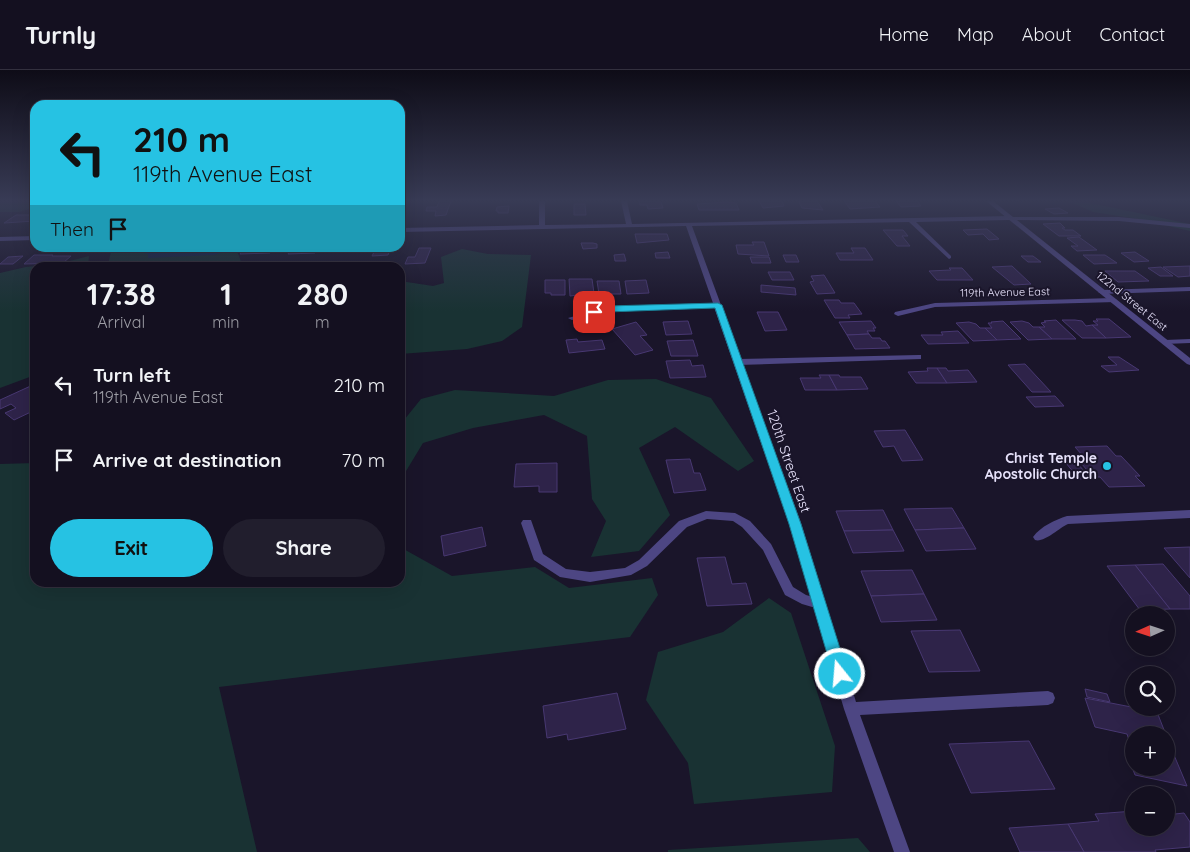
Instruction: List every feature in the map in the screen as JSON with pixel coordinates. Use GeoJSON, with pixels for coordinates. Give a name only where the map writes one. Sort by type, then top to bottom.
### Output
{"type":"FeatureCollection","features":[{"type":"Feature","properties":{"kind":"street","name":"120th Street East"},"geometry":{"type":"LineString","coordinates":[[693,237],[795,524],[851,709],[902,852]]}},
{"type":"Feature","properties":{"kind":"street"},"geometry":{"type":"LineString","coordinates":[[929,237],[949,256]]}},
{"type":"Feature","properties":{"kind":"street","name":"122nd Street East"},"geometry":{"type":"LineString","coordinates":[[1033,237],[1190,362]]}},
{"type":"Feature","properties":{"kind":"street"},"geometry":{"type":"LineString","coordinates":[[0,239],[30,238]]}},
{"type":"Feature","properties":{"kind":"street"},"geometry":{"type":"LineString","coordinates":[[1102,292],[1190,289]]}},
{"type":"Feature","properties":{"kind":"street","name":"119th Avenue East"},"geometry":{"type":"LineString","coordinates":[[898,314],[935,305],[1113,300]]}},
{"type":"Feature","properties":{"kind":"street"},"geometry":{"type":"LineString","coordinates":[[572,318],[607,309],[718,305]]}},
{"type":"Feature","properties":{"kind":"street"},"geometry":{"type":"LineString","coordinates":[[1165,342],[1190,341]]}},
{"type":"Feature","properties":{"kind":"street"},"geometry":{"type":"LineString","coordinates":[[738,362],[918,357]]}},
{"type":"Feature","properties":{"kind":"street"},"geometry":{"type":"LineString","coordinates":[[1039,537],[1055,525],[1067,520],[1190,514]]}},
{"type":"Feature","properties":{"kind":"street"},"geometry":{"type":"LineString","coordinates":[[527,523],[538,558],[564,574],[590,577],[627,572],[643,563],[683,524],[706,515],[735,517],[751,529],[767,547],[789,591],[802,599],[819,604]]}},
{"type":"Feature","properties":{"kind":"street"},"geometry":{"type":"LineString","coordinates":[[851,709],[1048,698]]}},
{"type":"Feature","properties":{"kind":"green space"},"geometry":{"type":"Polygon","coordinates":[[[462,249],[488,254],[531,255],[522,327],[502,341],[467,349],[405,354],[405,282],[433,286],[444,283],[441,257],[462,249]]]}},
{"type":"Feature","properties":{"kind":"green space"},"geometry":{"type":"Polygon","coordinates":[[[111,252],[237,252],[241,262],[108,262],[111,252]]]}},
{"type":"Feature","properties":{"kind":"green space"},"geometry":{"type":"Polygon","coordinates":[[[89,256],[88,262],[66,262],[89,256]]]}},
{"type":"Feature","properties":{"kind":"green space"},"geometry":{"type":"Polygon","coordinates":[[[30,267],[30,377],[0,388],[0,273],[30,267]]]}},
{"type":"Feature","properties":{"kind":"green space"},"geometry":{"type":"Polygon","coordinates":[[[656,379],[711,398],[754,461],[738,471],[675,427],[639,448],[670,515],[639,551],[591,557],[606,521],[592,499],[587,436],[544,415],[473,428],[423,443],[405,473],[405,419],[421,399],[455,390],[554,396],[608,380],[656,379]]]}},
{"type":"Feature","properties":{"kind":"green space"},"geometry":{"type":"Polygon","coordinates":[[[30,463],[30,587],[405,587],[405,550],[452,576],[535,567],[569,588],[652,578],[658,595],[630,637],[219,687],[257,852],[0,852],[0,464],[30,463]]]}},
{"type":"Feature","properties":{"kind":"green space"},"geometry":{"type":"Polygon","coordinates":[[[769,598],[791,613],[835,746],[832,792],[694,804],[688,763],[646,700],[658,652],[723,632],[769,598]]]}},
{"type":"Feature","properties":{"kind":"green space"},"geometry":{"type":"Polygon","coordinates":[[[858,838],[870,852],[668,852],[668,850],[858,838]]]}},
{"type":"Feature","properties":{"kind":"water"},"geometry":{"type":"Polygon","coordinates":[[[128,252],[221,253],[214,255],[148,258],[148,254],[128,252]]]}},
{"type":"Feature","properties":{"kind":"building"},"geometry":{"type":"Polygon","coordinates":[[[636,237],[668,237],[669,240],[637,243],[636,237]]]}},
{"type":"Feature","properties":{"kind":"building"},"geometry":{"type":"Polygon","coordinates":[[[890,237],[903,237],[910,246],[897,246],[890,237]]]}},
{"type":"Feature","properties":{"kind":"building"},"geometry":{"type":"Polygon","coordinates":[[[986,237],[999,239],[989,240],[986,237]]]}},
{"type":"Feature","properties":{"kind":"building"},"geometry":{"type":"Polygon","coordinates":[[[1080,237],[1097,250],[1077,251],[1071,246],[1078,246],[1067,238],[1080,237]]]}},
{"type":"Feature","properties":{"kind":"building"},"geometry":{"type":"Polygon","coordinates":[[[752,242],[764,242],[769,256],[738,254],[736,245],[754,245],[752,242]]]}},
{"type":"Feature","properties":{"kind":"building"},"geometry":{"type":"Polygon","coordinates":[[[581,243],[597,244],[597,248],[583,249],[581,243]]]}},
{"type":"Feature","properties":{"kind":"building"},"geometry":{"type":"Polygon","coordinates":[[[419,248],[431,248],[425,263],[405,264],[408,257],[415,257],[419,248]]]}},
{"type":"Feature","properties":{"kind":"building"},"geometry":{"type":"Polygon","coordinates":[[[851,248],[865,248],[873,260],[840,260],[836,253],[854,253],[851,248]]]}},
{"type":"Feature","properties":{"kind":"building"},"geometry":{"type":"Polygon","coordinates":[[[242,252],[271,252],[270,253],[240,254],[242,252]]]}},
{"type":"Feature","properties":{"kind":"building"},"geometry":{"type":"Polygon","coordinates":[[[289,252],[316,252],[315,253],[288,254],[289,252]]]}},
{"type":"Feature","properties":{"kind":"building"},"geometry":{"type":"Polygon","coordinates":[[[374,252],[389,252],[388,255],[372,256],[374,252]]]}},
{"type":"Feature","properties":{"kind":"building"},"geometry":{"type":"Polygon","coordinates":[[[668,252],[670,258],[656,258],[655,253],[668,252]]]}},
{"type":"Feature","properties":{"kind":"building"},"geometry":{"type":"Polygon","coordinates":[[[1135,252],[1149,261],[1134,262],[1121,253],[1135,252]]]}},
{"type":"Feature","properties":{"kind":"building"},"geometry":{"type":"Polygon","coordinates":[[[624,254],[626,261],[615,261],[614,255],[624,254]]]}},
{"type":"Feature","properties":{"kind":"building"},"geometry":{"type":"Polygon","coordinates":[[[34,255],[71,256],[64,262],[30,262],[30,264],[24,264],[34,255]]]}},
{"type":"Feature","properties":{"kind":"building"},"geometry":{"type":"Polygon","coordinates":[[[783,255],[796,255],[799,262],[786,262],[783,255]]]}},
{"type":"Feature","properties":{"kind":"building"},"geometry":{"type":"Polygon","coordinates":[[[1083,255],[1105,255],[1117,263],[1094,264],[1083,255]]]}},
{"type":"Feature","properties":{"kind":"building"},"geometry":{"type":"Polygon","coordinates":[[[23,256],[13,264],[0,264],[8,257],[23,256]]]}},
{"type":"Feature","properties":{"kind":"building"},"geometry":{"type":"Polygon","coordinates":[[[1021,256],[1033,256],[1041,262],[1028,262],[1021,256]]]}},
{"type":"Feature","properties":{"kind":"building"},"geometry":{"type":"Polygon","coordinates":[[[750,257],[769,257],[771,263],[752,263],[750,257]]]}},
{"type":"Feature","properties":{"kind":"building"},"geometry":{"type":"Polygon","coordinates":[[[1012,266],[1031,284],[1014,285],[992,267],[1012,266]]]}},
{"type":"Feature","properties":{"kind":"building"},"geometry":{"type":"Polygon","coordinates":[[[1190,266],[1190,276],[1178,277],[1163,267],[1190,266]]]}},
{"type":"Feature","properties":{"kind":"building"},"geometry":{"type":"Polygon","coordinates":[[[1161,267],[1173,276],[1160,276],[1148,268],[1161,267]]]}},
{"type":"Feature","properties":{"kind":"building"},"geometry":{"type":"Polygon","coordinates":[[[949,268],[962,268],[973,280],[937,280],[929,271],[951,270],[949,268]]]}},
{"type":"Feature","properties":{"kind":"building"},"geometry":{"type":"Polygon","coordinates":[[[1105,271],[1135,271],[1149,281],[1118,282],[1105,271]]]}},
{"type":"Feature","properties":{"kind":"building"},"geometry":{"type":"Polygon","coordinates":[[[768,272],[790,272],[794,280],[772,280],[768,272]]]}},
{"type":"Feature","properties":{"kind":"building"},"geometry":{"type":"Polygon","coordinates":[[[824,275],[835,293],[817,294],[810,282],[814,281],[811,276],[824,275]]]}},
{"type":"Feature","properties":{"kind":"building"},"geometry":{"type":"Polygon","coordinates":[[[569,279],[592,279],[594,293],[570,296],[569,279]]]}},
{"type":"Feature","properties":{"kind":"building"},"geometry":{"type":"Polygon","coordinates":[[[545,280],[565,280],[565,295],[545,293],[545,280]]]}},
{"type":"Feature","properties":{"kind":"building"},"geometry":{"type":"Polygon","coordinates":[[[646,280],[649,293],[627,294],[625,281],[646,280]]]}},
{"type":"Feature","properties":{"kind":"building"},"geometry":{"type":"Polygon","coordinates":[[[597,281],[619,281],[621,294],[599,294],[597,281]]]}},
{"type":"Feature","properties":{"kind":"building"},"geometry":{"type":"Polygon","coordinates":[[[761,285],[795,288],[796,295],[761,292],[761,285]]]}},
{"type":"Feature","properties":{"kind":"building"},"geometry":{"type":"Polygon","coordinates":[[[824,300],[854,303],[862,314],[848,315],[850,318],[835,318],[824,300]]]}},
{"type":"Feature","properties":{"kind":"building"},"geometry":{"type":"Polygon","coordinates":[[[757,312],[778,312],[787,330],[765,331],[757,312]]]}},
{"type":"Feature","properties":{"kind":"building"},"geometry":{"type":"Polygon","coordinates":[[[1096,319],[1109,319],[1131,337],[1106,338],[1092,325],[1098,325],[1093,321],[1098,321],[1096,319]]]}},
{"type":"Feature","properties":{"kind":"building"},"geometry":{"type":"Polygon","coordinates":[[[1056,320],[1076,339],[1052,339],[1039,327],[1045,327],[1041,323],[1046,322],[1044,321],[1056,320]]]}},
{"type":"Feature","properties":{"kind":"building"},"geometry":{"type":"Polygon","coordinates":[[[1062,320],[1082,321],[1086,326],[1092,325],[1106,338],[1082,338],[1062,320]]]}},
{"type":"Feature","properties":{"kind":"building"},"geometry":{"type":"Polygon","coordinates":[[[688,321],[692,334],[666,335],[663,322],[688,321]]]}},
{"type":"Feature","properties":{"kind":"building"},"geometry":{"type":"Polygon","coordinates":[[[871,321],[876,328],[873,328],[875,331],[867,331],[869,334],[847,335],[839,322],[871,321]]]}},
{"type":"Feature","properties":{"kind":"building"},"geometry":{"type":"Polygon","coordinates":[[[1003,321],[1021,339],[997,340],[985,328],[992,328],[988,323],[1003,321]]]}},
{"type":"Feature","properties":{"kind":"building"},"geometry":{"type":"Polygon","coordinates":[[[1022,321],[1029,323],[1033,327],[1039,327],[1052,339],[1028,340],[1010,322],[1022,321]]]}},
{"type":"Feature","properties":{"kind":"building"},"geometry":{"type":"Polygon","coordinates":[[[636,322],[647,335],[640,336],[653,350],[635,355],[612,329],[636,322]]]}},
{"type":"Feature","properties":{"kind":"building"},"geometry":{"type":"Polygon","coordinates":[[[969,322],[976,324],[980,328],[985,328],[997,340],[973,341],[956,323],[969,322]]]}},
{"type":"Feature","properties":{"kind":"building"},"geometry":{"type":"Polygon","coordinates":[[[958,331],[969,343],[928,344],[921,335],[943,335],[941,332],[958,331]]]}},
{"type":"Feature","properties":{"kind":"building"},"geometry":{"type":"Polygon","coordinates":[[[869,334],[872,338],[880,338],[882,341],[885,341],[890,348],[855,349],[847,335],[869,334]]]}},
{"type":"Feature","properties":{"kind":"building"},"geometry":{"type":"Polygon","coordinates":[[[577,339],[578,342],[602,340],[605,349],[569,353],[566,340],[577,339]]]}},
{"type":"Feature","properties":{"kind":"building"},"geometry":{"type":"Polygon","coordinates":[[[693,340],[698,356],[671,356],[667,341],[693,340]]]}},
{"type":"Feature","properties":{"kind":"building"},"geometry":{"type":"Polygon","coordinates":[[[1108,357],[1119,357],[1139,370],[1109,372],[1101,366],[1117,365],[1108,357]]]}},
{"type":"Feature","properties":{"kind":"building"},"geometry":{"type":"Polygon","coordinates":[[[690,360],[692,366],[703,365],[706,377],[670,378],[666,361],[690,360]]]}},
{"type":"Feature","properties":{"kind":"building"},"geometry":{"type":"Polygon","coordinates":[[[1025,364],[1051,392],[1032,392],[1008,365],[1025,364]]]}},
{"type":"Feature","properties":{"kind":"building"},"geometry":{"type":"Polygon","coordinates":[[[927,368],[937,368],[947,383],[916,383],[908,372],[928,371],[927,368]]]}},
{"type":"Feature","properties":{"kind":"building"},"geometry":{"type":"Polygon","coordinates":[[[937,368],[946,368],[948,371],[968,370],[977,382],[947,383],[937,368]]]}},
{"type":"Feature","properties":{"kind":"building"},"geometry":{"type":"Polygon","coordinates":[[[819,375],[829,375],[837,390],[805,390],[800,378],[821,378],[819,375]]]}},
{"type":"Feature","properties":{"kind":"building"},"geometry":{"type":"Polygon","coordinates":[[[829,375],[861,377],[868,389],[837,390],[829,375]]]}},
{"type":"Feature","properties":{"kind":"building"},"geometry":{"type":"Polygon","coordinates":[[[30,386],[30,412],[14,420],[5,413],[16,408],[11,404],[0,409],[0,400],[30,386]]]}},
{"type":"Feature","properties":{"kind":"building"},"geometry":{"type":"Polygon","coordinates":[[[1055,396],[1064,406],[1035,407],[1026,397],[1055,396]]]}},
{"type":"Feature","properties":{"kind":"building"},"geometry":{"type":"Polygon","coordinates":[[[905,430],[923,460],[902,461],[894,446],[883,447],[874,431],[905,430]]]}},
{"type":"Feature","properties":{"kind":"building","name":"Christ Temple Apostolic Church"},"geometry":{"type":"Polygon","coordinates":[[[1107,446],[1116,456],[1121,456],[1140,476],[1135,476],[1145,486],[1109,487],[1100,477],[1093,477],[1075,456],[1083,456],[1075,447],[1107,446]]]}},
{"type":"Feature","properties":{"kind":"building"},"geometry":{"type":"Polygon","coordinates":[[[1061,457],[1072,457],[1090,478],[1079,479],[1061,457]]]}},
{"type":"Feature","properties":{"kind":"building"},"geometry":{"type":"Polygon","coordinates":[[[690,459],[694,473],[700,473],[706,490],[674,493],[666,460],[690,459]]]}},
{"type":"Feature","properties":{"kind":"building"},"geometry":{"type":"Polygon","coordinates":[[[557,463],[557,492],[539,492],[539,486],[514,487],[516,464],[557,463]]]}},
{"type":"Feature","properties":{"kind":"building"},"geometry":{"type":"Polygon","coordinates":[[[952,508],[964,528],[915,530],[904,509],[952,508]]]}},
{"type":"Feature","properties":{"kind":"building"},"geometry":{"type":"Polygon","coordinates":[[[883,510],[893,530],[844,531],[836,511],[883,510]]]}},
{"type":"Feature","properties":{"kind":"building"},"geometry":{"type":"Polygon","coordinates":[[[482,527],[486,546],[444,556],[441,536],[482,527]]]}},
{"type":"Feature","properties":{"kind":"building"},"geometry":{"type":"Polygon","coordinates":[[[964,528],[976,549],[926,551],[915,530],[964,528]]]}},
{"type":"Feature","properties":{"kind":"building"},"geometry":{"type":"Polygon","coordinates":[[[893,530],[904,551],[853,553],[844,531],[893,530]]]}},
{"type":"Feature","properties":{"kind":"building"},"geometry":{"type":"Polygon","coordinates":[[[1190,547],[1190,578],[1164,548],[1190,547]]]}},
{"type":"Feature","properties":{"kind":"building"},"geometry":{"type":"Polygon","coordinates":[[[725,557],[732,584],[746,583],[752,604],[707,606],[697,558],[725,557]]]}},
{"type":"Feature","properties":{"kind":"building"},"geometry":{"type":"Polygon","coordinates":[[[1163,564],[1190,596],[1190,609],[1175,609],[1175,606],[1168,606],[1135,565],[1163,564]]]}},
{"type":"Feature","properties":{"kind":"building"},"geometry":{"type":"Polygon","coordinates":[[[1135,565],[1168,606],[1137,606],[1107,566],[1135,565]]]}},
{"type":"Feature","properties":{"kind":"building"},"geometry":{"type":"Polygon","coordinates":[[[912,570],[924,594],[871,596],[861,571],[912,570]]]}},
{"type":"Feature","properties":{"kind":"building"},"geometry":{"type":"Polygon","coordinates":[[[924,594],[937,620],[881,622],[871,596],[924,594]]]}},
{"type":"Feature","properties":{"kind":"building"},"geometry":{"type":"Polygon","coordinates":[[[960,630],[980,671],[929,672],[911,631],[960,630]]]}},
{"type":"Feature","properties":{"kind":"building"},"geometry":{"type":"Polygon","coordinates":[[[1085,689],[1107,694],[1110,702],[1087,697],[1085,689]]]}},
{"type":"Feature","properties":{"kind":"building"},"geometry":{"type":"Polygon","coordinates":[[[617,693],[626,729],[568,740],[567,734],[547,738],[543,706],[617,693]]]}},
{"type":"Feature","properties":{"kind":"building"},"geometry":{"type":"Polygon","coordinates":[[[1085,698],[1125,706],[1125,716],[1159,716],[1162,726],[1125,726],[1125,734],[1095,727],[1085,698]]]}},
{"type":"Feature","properties":{"kind":"building"},"geometry":{"type":"Polygon","coordinates":[[[1029,741],[1055,789],[971,793],[949,744],[1029,741]]]}},
{"type":"Feature","properties":{"kind":"building"},"geometry":{"type":"Polygon","coordinates":[[[1175,757],[1187,786],[1140,776],[1175,776],[1175,757]]]}},
{"type":"Feature","properties":{"kind":"building"},"geometry":{"type":"Polygon","coordinates":[[[1125,812],[1125,836],[1175,836],[1175,814],[1184,813],[1190,822],[1190,847],[1155,850],[1156,852],[1084,852],[1068,824],[1099,821],[1095,814],[1125,812]]]}},
{"type":"Feature","properties":{"kind":"building"},"geometry":{"type":"Polygon","coordinates":[[[1068,824],[1084,852],[1020,852],[1009,828],[1068,824]]]}},
{"type":"Feature","properties":{"kind":"place","name":"Christ Temple Apostolic Church"},"geometry":{"type":"Point","coordinates":[1107,466]}},
{"type":"Feature","properties":{"kind":"route"},"geometry":{"type":"LineString","coordinates":[[594,312],[607,309],[718,305],[795,524],[840,674]]}}]}
